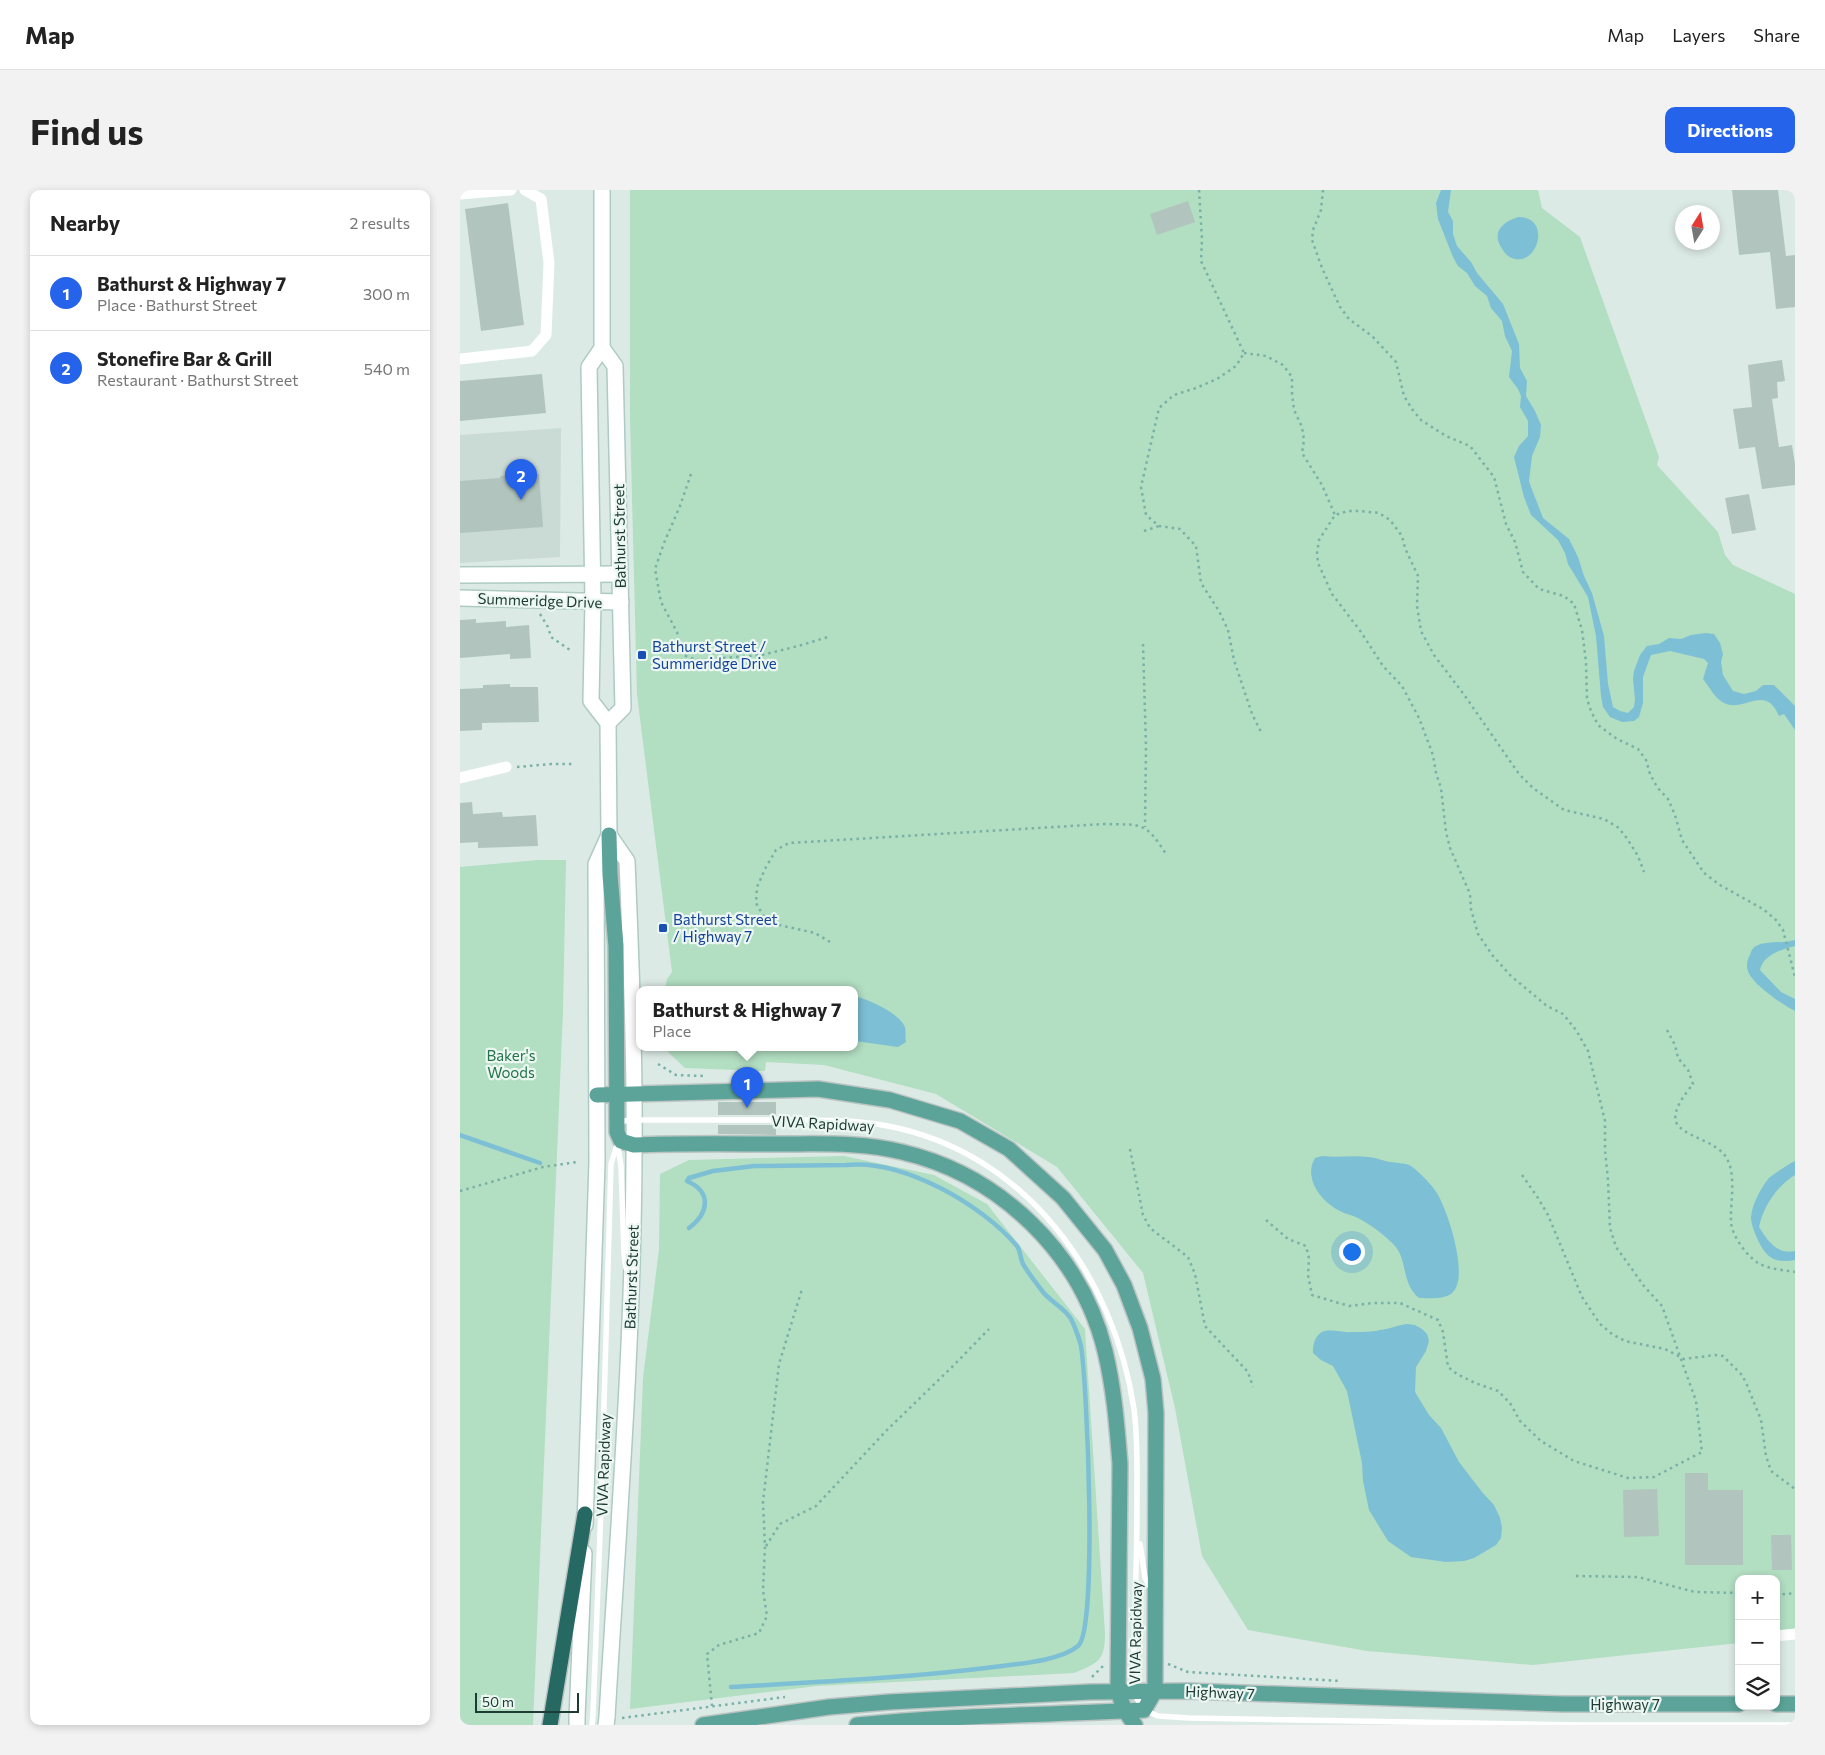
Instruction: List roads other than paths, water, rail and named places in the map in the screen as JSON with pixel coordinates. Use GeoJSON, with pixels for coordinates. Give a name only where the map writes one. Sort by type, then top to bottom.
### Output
{"type":"FeatureCollection","features":[{"type":"Feature","properties":{"kind":"highway"},"geometry":{"type":"LineString","coordinates":[[551,1720],[585,1514]]}},
{"type":"Feature","properties":{"kind":"main road"},"geometry":{"type":"LineString","coordinates":[[602,190],[602,348]]}},
{"type":"Feature","properties":{"kind":"main road","name":"Bathurst Street"},"geometry":{"type":"LineString","coordinates":[[602,348],[615,366],[621,602],[622,708],[608,723],[591,701],[593,601],[589,367],[602,348]]}},
{"type":"Feature","properties":{"kind":"main road","name":"Summeridge Drive"},"geometry":{"type":"LineString","coordinates":[[460,575],[620,574]]}},
{"type":"Feature","properties":{"kind":"main road","name":"Summeridge Drive"},"geometry":{"type":"LineString","coordinates":[[460,598],[621,602]]}},
{"type":"Feature","properties":{"kind":"main road"},"geometry":{"type":"LineString","coordinates":[[608,723],[610,884],[616,946],[617,1139],[634,1145],[850,1144],[902,1152],[952,1168],[984,1184],[1018,1210],[1041,1232],[1076,1282],[1092,1314],[1105,1350],[1117,1427],[1120,1464],[1125,1711],[1135,1725]]}},
{"type":"Feature","properties":{"kind":"main road"},"geometry":{"type":"LineString","coordinates":[[577,1721],[598,1095],[596,864],[609,834]]}},
{"type":"Feature","properties":{"kind":"main road","name":"Bathurst Street"},"geometry":{"type":"LineString","coordinates":[[602,1719],[631,1302],[634,1145],[627,861],[609,834]]}},
{"type":"Feature","properties":{"kind":"main road"},"geometry":{"type":"LineString","coordinates":[[598,1095],[818,1089],[890,1100],[960,1121],[1009,1149],[1064,1198],[1105,1250],[1124,1285],[1140,1328],[1152,1379],[1156,1413],[1155,1691],[1144,1710],[1000,1714],[857,1725]]}},
{"type":"Feature","properties":{"kind":"main road","name":"Highway 7"},"geometry":{"type":"LineString","coordinates":[[703,1725],[829,1707],[889,1702],[1155,1691],[1563,1704],[1735,1704]]}},
{"type":"Feature","properties":{"kind":"main road"},"geometry":{"type":"LineString","coordinates":[[1780,1704],[1795,1704]]}},
{"type":"Feature","properties":{"kind":"street"},"geometry":{"type":"LineString","coordinates":[[460,194],[510,190]]}},
{"type":"Feature","properties":{"kind":"street"},"geometry":{"type":"LineString","coordinates":[[460,359],[532,351],[546,335],[549,263],[541,198],[525,190]]}},
{"type":"Feature","properties":{"kind":"street"},"geometry":{"type":"LineString","coordinates":[[460,778],[506,767]]}},
{"type":"Feature","properties":{"kind":"street"},"geometry":{"type":"LineString","coordinates":[[1780,1636],[1795,1634]]}},
{"type":"Feature","properties":{"kind":"lane"},"geometry":{"type":"LineString","coordinates":[[631,1302],[624,1254],[621,1166],[617,1139],[623,1121],[634,1120]]}},
{"type":"Feature","properties":{"kind":"lane","name":"VIVA Rapidway"},"geometry":{"type":"LineString","coordinates":[[634,1120],[818,1120],[852,1121],[890,1126],[928,1138],[968,1155],[1003,1176],[1040,1208],[1068,1242],[1100,1295],[1123,1354],[1134,1410],[1137,1455],[1137,1530],[1126,1692],[1144,1710]]}},
{"type":"Feature","properties":{"kind":"lane","name":"VIVA Rapidway"},"geometry":{"type":"LineString","coordinates":[[592,1725],[602,1719],[602,1498],[611,1164],[617,1139]]}},
{"type":"Feature","properties":{"kind":"lane","name":"VIVA Rapidway"},"geometry":{"type":"LineString","coordinates":[[1137,1530],[1145,1578],[1156,1598]]}},
{"type":"Feature","properties":{"kind":"lane"},"geometry":{"type":"LineString","coordinates":[[1144,1710],[1158,1716],[1189,1718],[1582,1725],[1795,1725]]}},
{"type":"Feature","properties":{"kind":"water"},"geometry":{"type":"Polygon","coordinates":[[[1441,190],[1451,190],[1448,212],[1453,221],[1453,234],[1457,246],[1503,304],[1519,344],[1520,368],[1527,381],[1526,396],[1541,425],[1540,437],[1532,456],[1529,481],[1543,518],[1569,539],[1592,593],[1604,636],[1608,684],[1613,707],[1628,713],[1634,707],[1634,671],[1640,655],[1647,646],[1659,644],[1669,638],[1681,639],[1691,635],[1714,634],[1720,643],[1723,654],[1721,662],[1723,675],[1733,691],[1744,694],[1756,691],[1763,685],[1774,685],[1795,706],[1795,730],[1784,714],[1779,716],[1773,706],[1767,701],[1754,701],[1739,705],[1724,703],[1715,695],[1703,679],[1708,663],[1704,659],[1670,651],[1651,655],[1643,677],[1643,703],[1639,717],[1634,721],[1622,722],[1610,717],[1603,707],[1596,636],[1588,597],[1568,564],[1558,540],[1531,515],[1524,497],[1514,457],[1519,446],[1528,436],[1528,421],[1520,407],[1521,396],[1518,389],[1509,377],[1512,351],[1505,336],[1502,321],[1491,308],[1487,296],[1475,286],[1453,257],[1438,219],[1436,203],[1441,190]]]}},
{"type":"Feature","properties":{"kind":"water"},"geometry":{"type":"Polygon","coordinates":[[[1518,217],[1528,219],[1535,224],[1538,231],[1538,240],[1535,248],[1523,259],[1515,259],[1506,254],[1498,239],[1499,230],[1502,226],[1506,222],[1518,217]]]}},
{"type":"Feature","properties":{"kind":"water"},"geometry":{"type":"Polygon","coordinates":[[[1795,940],[1795,946],[1779,951],[1769,957],[1765,960],[1760,970],[1781,992],[1795,999],[1795,1011],[1761,988],[1751,976],[1747,965],[1751,951],[1756,946],[1765,943],[1795,940]]]}},
{"type":"Feature","properties":{"kind":"water"},"geometry":{"type":"Polygon","coordinates":[[[858,997],[890,1012],[901,1022],[905,1027],[906,1042],[898,1047],[858,1041],[858,997]]]}},
{"type":"Feature","properties":{"kind":"water"},"geometry":{"type":"Polygon","coordinates":[[[1322,1156],[1371,1157],[1405,1164],[1412,1167],[1425,1178],[1442,1203],[1456,1245],[1459,1274],[1457,1285],[1452,1293],[1441,1298],[1419,1298],[1409,1286],[1402,1258],[1395,1246],[1368,1224],[1326,1202],[1316,1189],[1311,1173],[1315,1158],[1322,1156]]]}},
{"type":"Feature","properties":{"kind":"water"},"geometry":{"type":"Polygon","coordinates":[[[1795,1161],[1795,1175],[1782,1185],[1767,1205],[1759,1227],[1765,1237],[1778,1249],[1789,1252],[1795,1251],[1795,1260],[1780,1261],[1770,1257],[1763,1249],[1756,1236],[1751,1217],[1760,1191],[1769,1178],[1795,1161]]]}},
{"type":"Feature","properties":{"kind":"water"},"geometry":{"type":"Polygon","coordinates":[[[1407,1324],[1415,1325],[1422,1329],[1427,1334],[1429,1341],[1426,1351],[1416,1367],[1415,1392],[1429,1415],[1441,1428],[1459,1462],[1494,1505],[1500,1518],[1501,1538],[1496,1545],[1474,1558],[1464,1561],[1446,1562],[1411,1557],[1388,1541],[1369,1510],[1363,1481],[1362,1463],[1347,1391],[1333,1366],[1321,1360],[1313,1353],[1316,1339],[1319,1334],[1325,1331],[1370,1332],[1407,1324]]]}},
{"type":"Feature","properties":{"kind":"waterway"},"geometry":{"type":"LineString","coordinates":[[460,1135],[540,1163]]}},
{"type":"Feature","properties":{"kind":"waterway"},"geometry":{"type":"LineString","coordinates":[[689,1228],[701,1216],[705,1203],[701,1191],[687,1181],[689,1178],[713,1171],[754,1166],[868,1165],[892,1169],[916,1177],[962,1200],[1002,1230],[1017,1246],[1023,1264],[1035,1282],[1071,1318],[1081,1346],[1088,1453],[1089,1554],[1088,1597],[1084,1630],[1078,1646],[1061,1655],[1050,1658],[961,1671],[731,1687]]}},
{"type":"Feature","properties":{"kind":"place","name":"Stonefire Bar & Grill"},"geometry":{"type":"Point","coordinates":[521,500]}},
{"type":"Feature","properties":{"kind":"place","name":"Bathurst Street / Summeridge Drive"},"geometry":{"type":"Point","coordinates":[642,655]}},
{"type":"Feature","properties":{"kind":"place","name":"Bathurst Street / Highway 7"},"geometry":{"type":"Point","coordinates":[663,928]}},
{"type":"Feature","properties":{"kind":"place","name":"Bathurst & Highway 7"},"geometry":{"type":"Point","coordinates":[747,1108]}},
{"type":"Feature","properties":{"kind":"park label","name":"Baker's Woods"},"geometry":{"type":"Point","coordinates":[511,1064]}}]}
